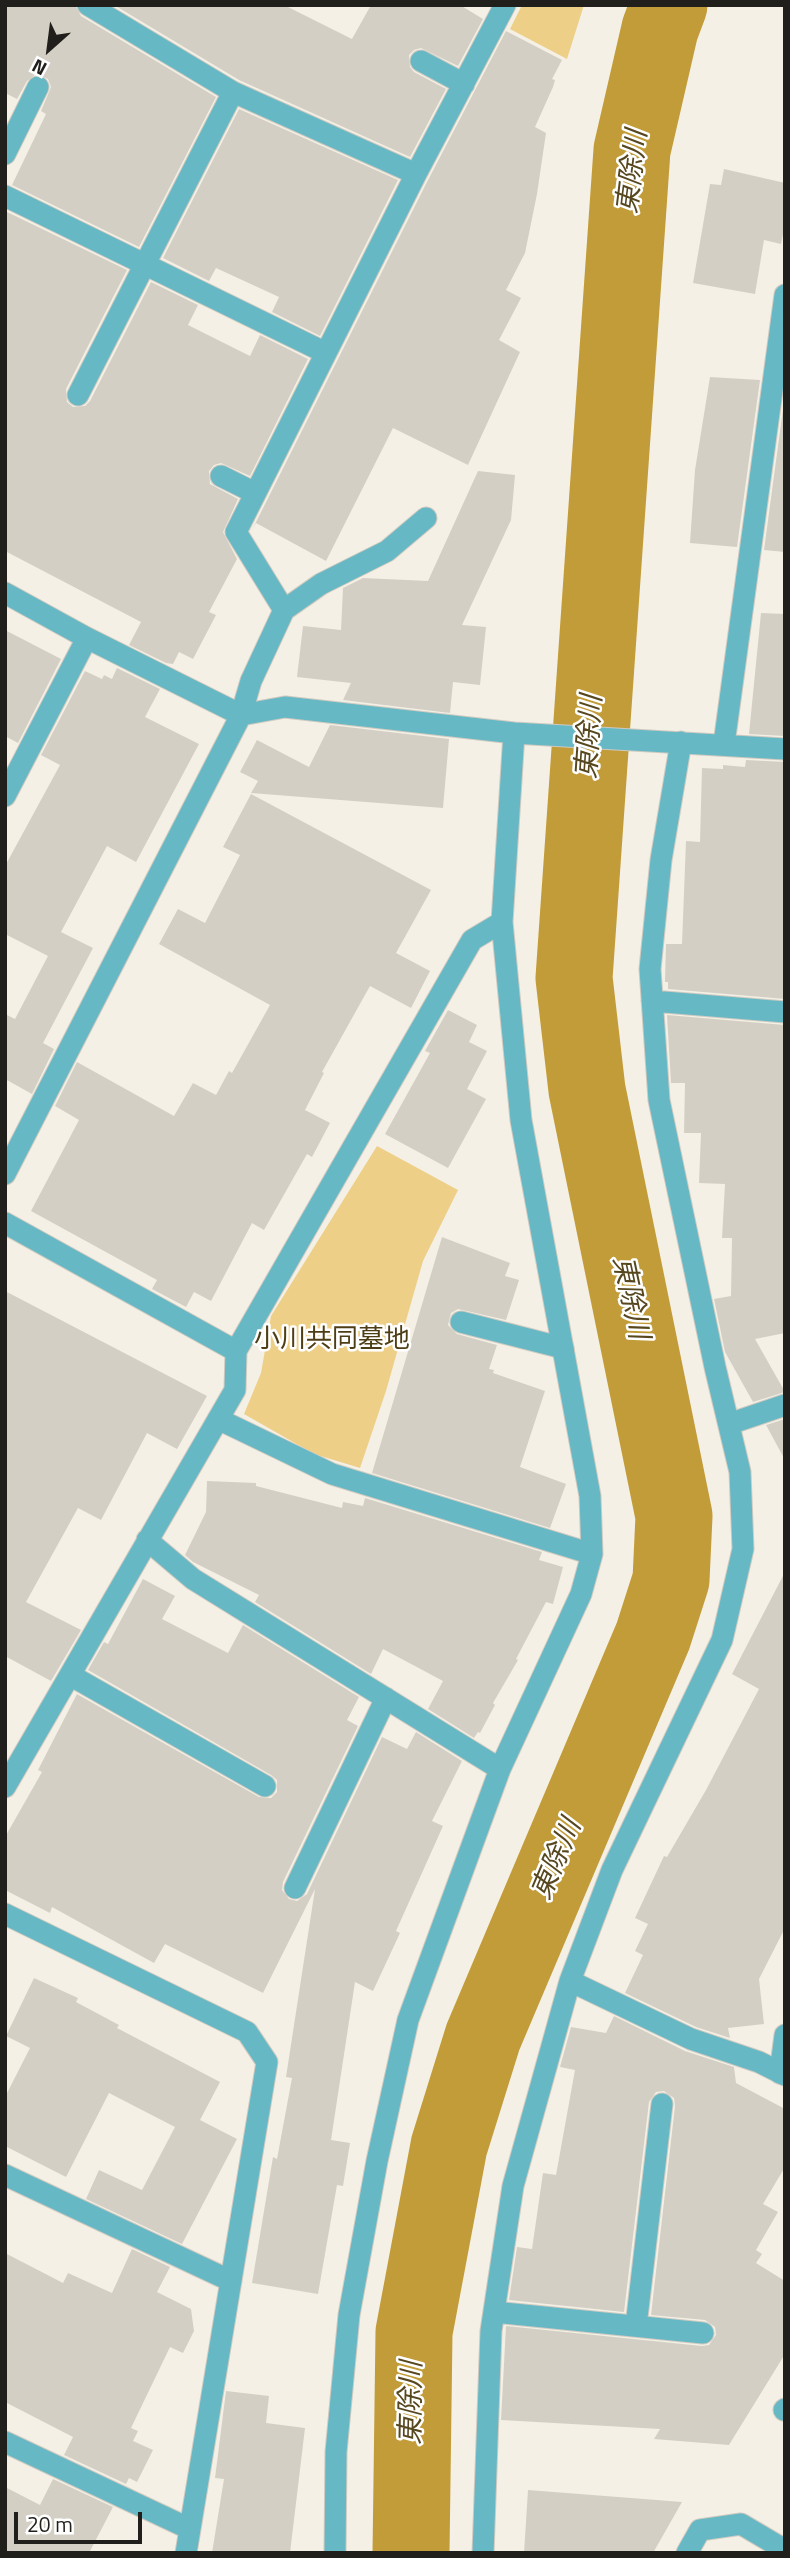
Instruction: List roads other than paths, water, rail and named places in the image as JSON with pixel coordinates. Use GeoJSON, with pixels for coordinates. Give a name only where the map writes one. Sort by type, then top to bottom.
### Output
{"type":"FeatureCollection","features":[{"type":"Feature","properties":{"kind":"street"},"geometry":{"type":"LineString","coordinates":[[284,610],[236,532],[416,174],[505,5]]}},
{"type":"Feature","properties":{"kind":"street"},"geometry":{"type":"LineString","coordinates":[[98,8],[233,92],[416,174]]}},
{"type":"Feature","properties":{"kind":"street"},"geometry":{"type":"LineString","coordinates":[[421,61],[464,84]]}},
{"type":"Feature","properties":{"kind":"street"},"geometry":{"type":"LineString","coordinates":[[5,154],[38,87]]}},
{"type":"Feature","properties":{"kind":"street"},"geometry":{"type":"LineString","coordinates":[[78,396],[233,92]]}},
{"type":"Feature","properties":{"kind":"street"},"geometry":{"type":"LineString","coordinates":[[5,196],[326,354]]}},
{"type":"Feature","properties":{"kind":"street"},"geometry":{"type":"LineString","coordinates":[[724,744],[785,295]]}},
{"type":"Feature","properties":{"kind":"street"},"geometry":{"type":"LineString","coordinates":[[221,476],[256,493]]}},
{"type":"Feature","properties":{"kind":"street"},"geometry":{"type":"LineString","coordinates":[[5,1174],[241,715],[251,681],[284,610],[321,584],[387,551],[426,518]]}},
{"type":"Feature","properties":{"kind":"street"},"geometry":{"type":"LineString","coordinates":[[5,593],[87,638],[241,715],[285,707],[513,733],[785,749]]}},
{"type":"Feature","properties":{"kind":"street"},"geometry":{"type":"LineString","coordinates":[[5,796],[87,638]]}},
{"type":"Feature","properties":{"kind":"street"},"geometry":{"type":"LineString","coordinates":[[335,2553],[336,2452],[349,2315],[376,2161],[408,2020],[500,1769],[581,1594],[592,1555],[590,1496],[521,1120],[502,922],[513,733]]}},
{"type":"Feature","properties":{"kind":"street"},"geometry":{"type":"LineString","coordinates":[[483,2553],[491,2330],[513,2186],[570,1981],[612,1870],[722,1640],[743,1549],[740,1472],[659,1100],[650,969],[673,741]]}},
{"type":"Feature","properties":{"kind":"street"},"geometry":{"type":"LineString","coordinates":[[5,1787],[235,1390],[236,1351],[472,940],[502,922]]}},
{"type":"Feature","properties":{"kind":"street"},"geometry":{"type":"LineString","coordinates":[[652,1001],[785,1012]]}},
{"type":"Feature","properties":{"kind":"street"},"geometry":{"type":"LineString","coordinates":[[5,1223],[236,1351]]}},
{"type":"Feature","properties":{"kind":"street"},"geometry":{"type":"LineString","coordinates":[[461,1322],[563,1348]]}},
{"type":"Feature","properties":{"kind":"street"},"geometry":{"type":"LineString","coordinates":[[729,1424],[785,1405]]}},
{"type":"Feature","properties":{"kind":"street"},"geometry":{"type":"LineString","coordinates":[[218,1419],[332,1474],[592,1555]]}},
{"type":"Feature","properties":{"kind":"street"},"geometry":{"type":"LineString","coordinates":[[148,1540],[193,1579],[500,1769]]}},
{"type":"Feature","properties":{"kind":"street"},"geometry":{"type":"LineString","coordinates":[[70,1675],[265,1786]]}},
{"type":"Feature","properties":{"kind":"street"},"geometry":{"type":"LineString","coordinates":[[295,1888],[386,1698]]}},
{"type":"Feature","properties":{"kind":"street"},"geometry":{"type":"LineString","coordinates":[[5,1914],[247,2032],[267,2062],[186,2553]]}},
{"type":"Feature","properties":{"kind":"street"},"geometry":{"type":"LineString","coordinates":[[570,1981],[691,2039],[759,2062],[782,2074],[785,2035]]}},
{"type":"Feature","properties":{"kind":"street"},"geometry":{"type":"LineString","coordinates":[[636,2326],[662,2104]]}},
{"type":"Feature","properties":{"kind":"street"},"geometry":{"type":"LineString","coordinates":[[5,2175],[231,2281]]}},
{"type":"Feature","properties":{"kind":"street"},"geometry":{"type":"LineString","coordinates":[[494,2312],[703,2333]]}},
{"type":"Feature","properties":{"kind":"street"},"geometry":{"type":"LineString","coordinates":[[5,2442],[190,2529]]}},
{"type":"Feature","properties":{"kind":"street"},"geometry":{"type":"LineString","coordinates":[[687,2553],[701,2530],[741,2524],[785,2550]]}},
{"type":"Feature","properties":{"kind":"waterway","name":"東除川"},"geometry":{"type":"LineString","coordinates":[[411,2553],[414,2332],[449,2146],[483,2037],[653,1636],[671,1580],[674,1516],[587,1090],[574,978],[632,150],[660,29],[669,5]]}},
{"type":"Feature","properties":{"kind":"park label","name":"小川共同墓地"},"geometry":{"type":"Point","coordinates":[332,1341]}}]}
